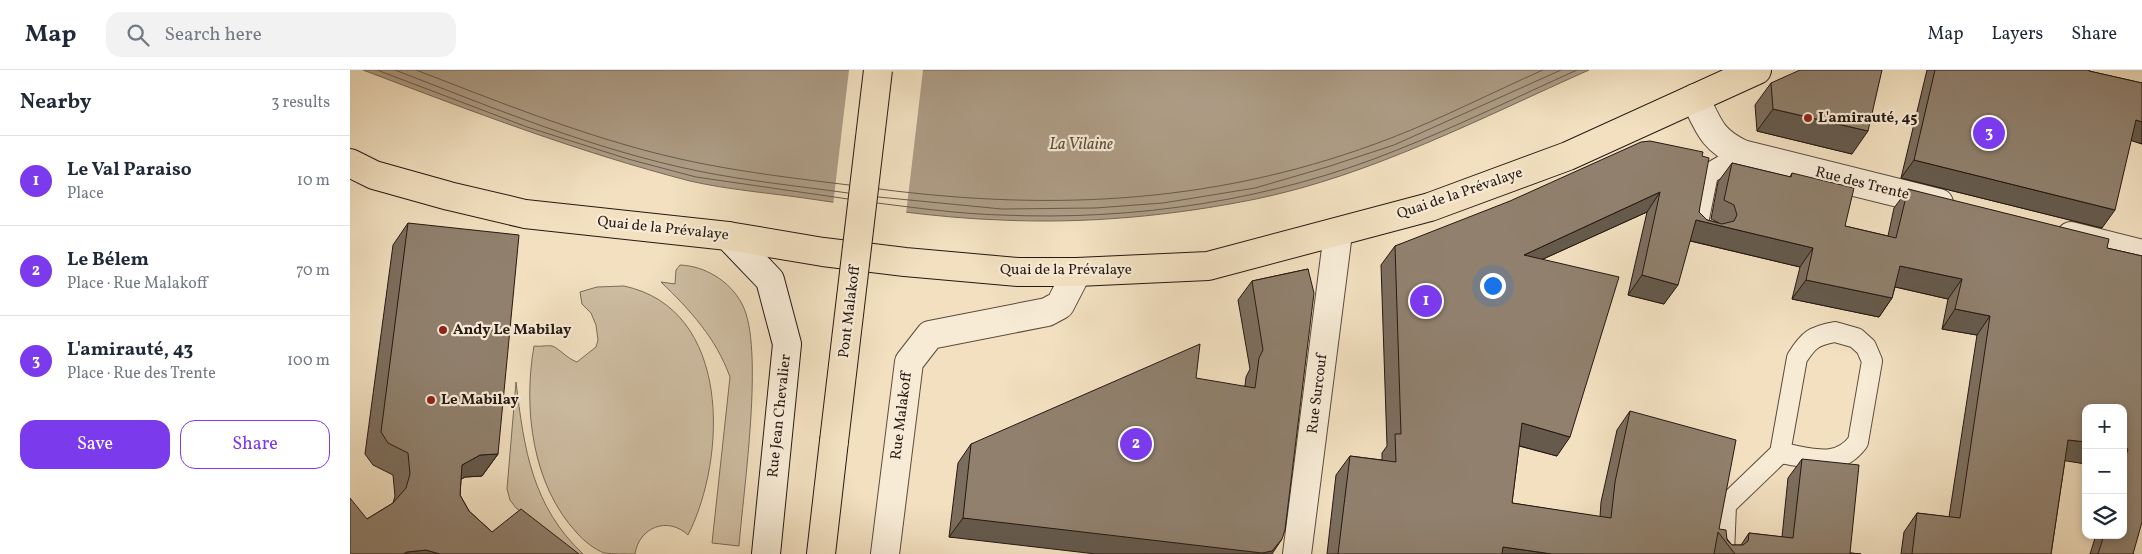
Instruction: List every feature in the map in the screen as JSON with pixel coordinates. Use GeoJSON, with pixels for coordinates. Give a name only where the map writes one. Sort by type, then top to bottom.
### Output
{"type":"FeatureCollection","features":[{"type":"Feature","properties":{"kind":"main road","name":"Pont Malakoff"},"geometry":{"type":"LineString","coordinates":[[821,554],[878,70]]}},
{"type":"Feature","properties":{"kind":"main road","name":"Quai de la Prévalaye"},"geometry":{"type":"LineString","coordinates":[[350,163],[374,175],[449,196],[525,214],[728,236],[823,252],[905,262],[1018,272],[1077,272],[1208,266],[1430,208],[1559,160],[1757,70]]}},
{"type":"Feature","properties":{"kind":"street","name":"Rue des Trente"},"geometry":{"type":"LineString","coordinates":[[1695,98],[1709,127],[1723,145],[1742,154],[1959,208]]}},
{"type":"Feature","properties":{"kind":"street"},"geometry":{"type":"LineString","coordinates":[[2046,230],[2142,254]]}},
{"type":"Feature","properties":{"kind":"street","name":"Rue Surcouf"},"geometry":{"type":"LineString","coordinates":[[1297,554],[1338,233]]}},
{"type":"Feature","properties":{"kind":"street","name":"Rue Jean Chevalier"},"geometry":{"type":"LineString","coordinates":[[728,236],[770,280],[787,344],[766,554]]}},
{"type":"Feature","properties":{"kind":"street","name":"Rue Malakoff"},"geometry":{"type":"LineString","coordinates":[[884,554],[909,362],[930,335],[1047,312],[1060,305],[1077,272]]}},
{"type":"Feature","properties":{"kind":"lane"},"geometry":{"type":"LineString","coordinates":[[1712,232],[1697,228],[1708,174],[1742,154]]}},
{"type":"Feature","properties":{"kind":"lane"},"geometry":{"type":"LineString","coordinates":[[1724,554],[1726,505],[1780,453],[1797,358],[1806,344],[1817,335],[1836,332],[1856,338],[1866,346],[1872,361],[1858,442],[1850,453],[1833,461],[1780,453]]}},
{"type":"Feature","properties":{"kind":"shaded area"},"geometry":{"type":"Polygon","coordinates":[[[680,265],[699,268],[724,282],[731,288],[742,304],[749,324],[752,352],[751,421],[739,546],[712,543],[730,377],[710,337],[682,303],[661,282],[675,284],[676,270],[680,265]]]}},
{"type":"Feature","properties":{"kind":"shaded area"},"geometry":{"type":"Polygon","coordinates":[[[624,286],[659,300],[685,324],[702,355],[711,390],[713,428],[710,467],[701,503],[688,535],[672,526],[656,527],[642,537],[635,554],[604,553],[580,536],[562,514],[550,492],[541,469],[534,445],[531,420],[531,370],[534,346],[552,346],[577,362],[596,347],[598,340],[596,325],[591,313],[582,304],[580,292],[597,287],[624,286]]]}},
{"type":"Feature","properties":{"kind":"shaded area"},"geometry":{"type":"Polygon","coordinates":[[[516,382],[527,453],[541,496],[566,536],[583,554],[576,554],[516,508],[510,500],[507,489],[516,382]]]}},
{"type":"Feature","properties":{"kind":"water","name":"La Vilaine"},"geometry":{"type":"Polygon","coordinates":[[[363,70],[1589,70],[1426,144],[1299,189],[1224,205],[1161,214],[1097,220],[1033,221],[977,219],[906,212],[735,189],[690,181],[566,144],[363,70]]]}},
{"type":"Feature","properties":{"kind":"pier"},"geometry":{"type":"Polygon","coordinates":[[[849,70],[923,70],[906,214],[833,205],[849,70]]]}},
{"type":"Feature","properties":{"kind":"building"},"geometry":{"type":"Polygon","coordinates":[[[1800,70],[1882,70],[1868,131],[1773,109],[1771,83],[1800,70]]]}},
{"type":"Feature","properties":{"kind":"building"},"geometry":{"type":"Polygon","coordinates":[[[1935,70],[2089,70],[2142,83],[2142,122],[2136,120],[2115,210],[1914,160],[1935,70]]]}},
{"type":"Feature","properties":{"kind":"building"},"geometry":{"type":"Polygon","coordinates":[[[1650,141],[1703,152],[1702,156],[1709,158],[1699,212],[1707,220],[1722,224],[1734,221],[1737,215],[1734,205],[1724,200],[1732,163],[1791,177],[1792,173],[1854,188],[1845,226],[1896,238],[1908,189],[2109,239],[2107,248],[2142,256],[2142,522],[2133,554],[2098,554],[2103,539],[2127,539],[2127,404],[2082,404],[2082,442],[2068,440],[2051,554],[1912,554],[1917,513],[1960,518],[1990,316],[1955,309],[1962,279],[1900,266],[1892,298],[1806,280],[1813,248],[1696,220],[1678,285],[1642,275],[1660,192],[1524,255],[1619,277],[1570,437],[1522,423],[1512,503],[1611,518],[1615,482],[1630,411],[1736,440],[1719,529],[1726,530],[1727,540],[1732,545],[1743,545],[1748,541],[1749,533],[1793,538],[1802,459],[1859,465],[1850,553],[1861,554],[1735,554],[1718,532],[1714,554],[1552,554],[1503,547],[1502,554],[1338,554],[1350,456],[1396,462],[1395,434],[1401,434],[1395,246],[1510,201],[1641,142],[1650,141]]]}},
{"type":"Feature","properties":{"kind":"building","name":"Le Mabilay"},"geometry":{"type":"Polygon","coordinates":[[[408,223],[519,235],[498,454],[480,455],[462,465],[460,495],[469,511],[492,532],[521,509],[579,554],[440,554],[426,550],[403,554],[350,554],[350,498],[367,519],[393,503],[406,488],[410,474],[408,453],[388,443],[381,432],[408,223]]]}},
{"type":"Feature","properties":{"kind":"building"},"geometry":{"type":"Polygon","coordinates":[[[1308,269],[1314,293],[1285,530],[1282,539],[1272,551],[1262,553],[963,518],[971,444],[1200,344],[1196,378],[1255,388],[1259,358],[1263,350],[1252,281],[1308,269]]]}},
{"type":"Feature","properties":{"kind":"place","name":"L'amirauté, 45"},"geometry":{"type":"Point","coordinates":[1808,118]}},
{"type":"Feature","properties":{"kind":"place","name":"L'amirauté, 43"},"geometry":{"type":"Point","coordinates":[1989,133]}},
{"type":"Feature","properties":{"kind":"place","name":"Le Val Paraiso"},"geometry":{"type":"Point","coordinates":[1426,301]}},
{"type":"Feature","properties":{"kind":"place","name":"Andy Le Mabilay"},"geometry":{"type":"Point","coordinates":[443,330]}},
{"type":"Feature","properties":{"kind":"place","name":"Le Mabilay"},"geometry":{"type":"Point","coordinates":[431,400]}},
{"type":"Feature","properties":{"kind":"place","name":"Le Bélem"},"geometry":{"type":"Point","coordinates":[1136,444]}}]}
